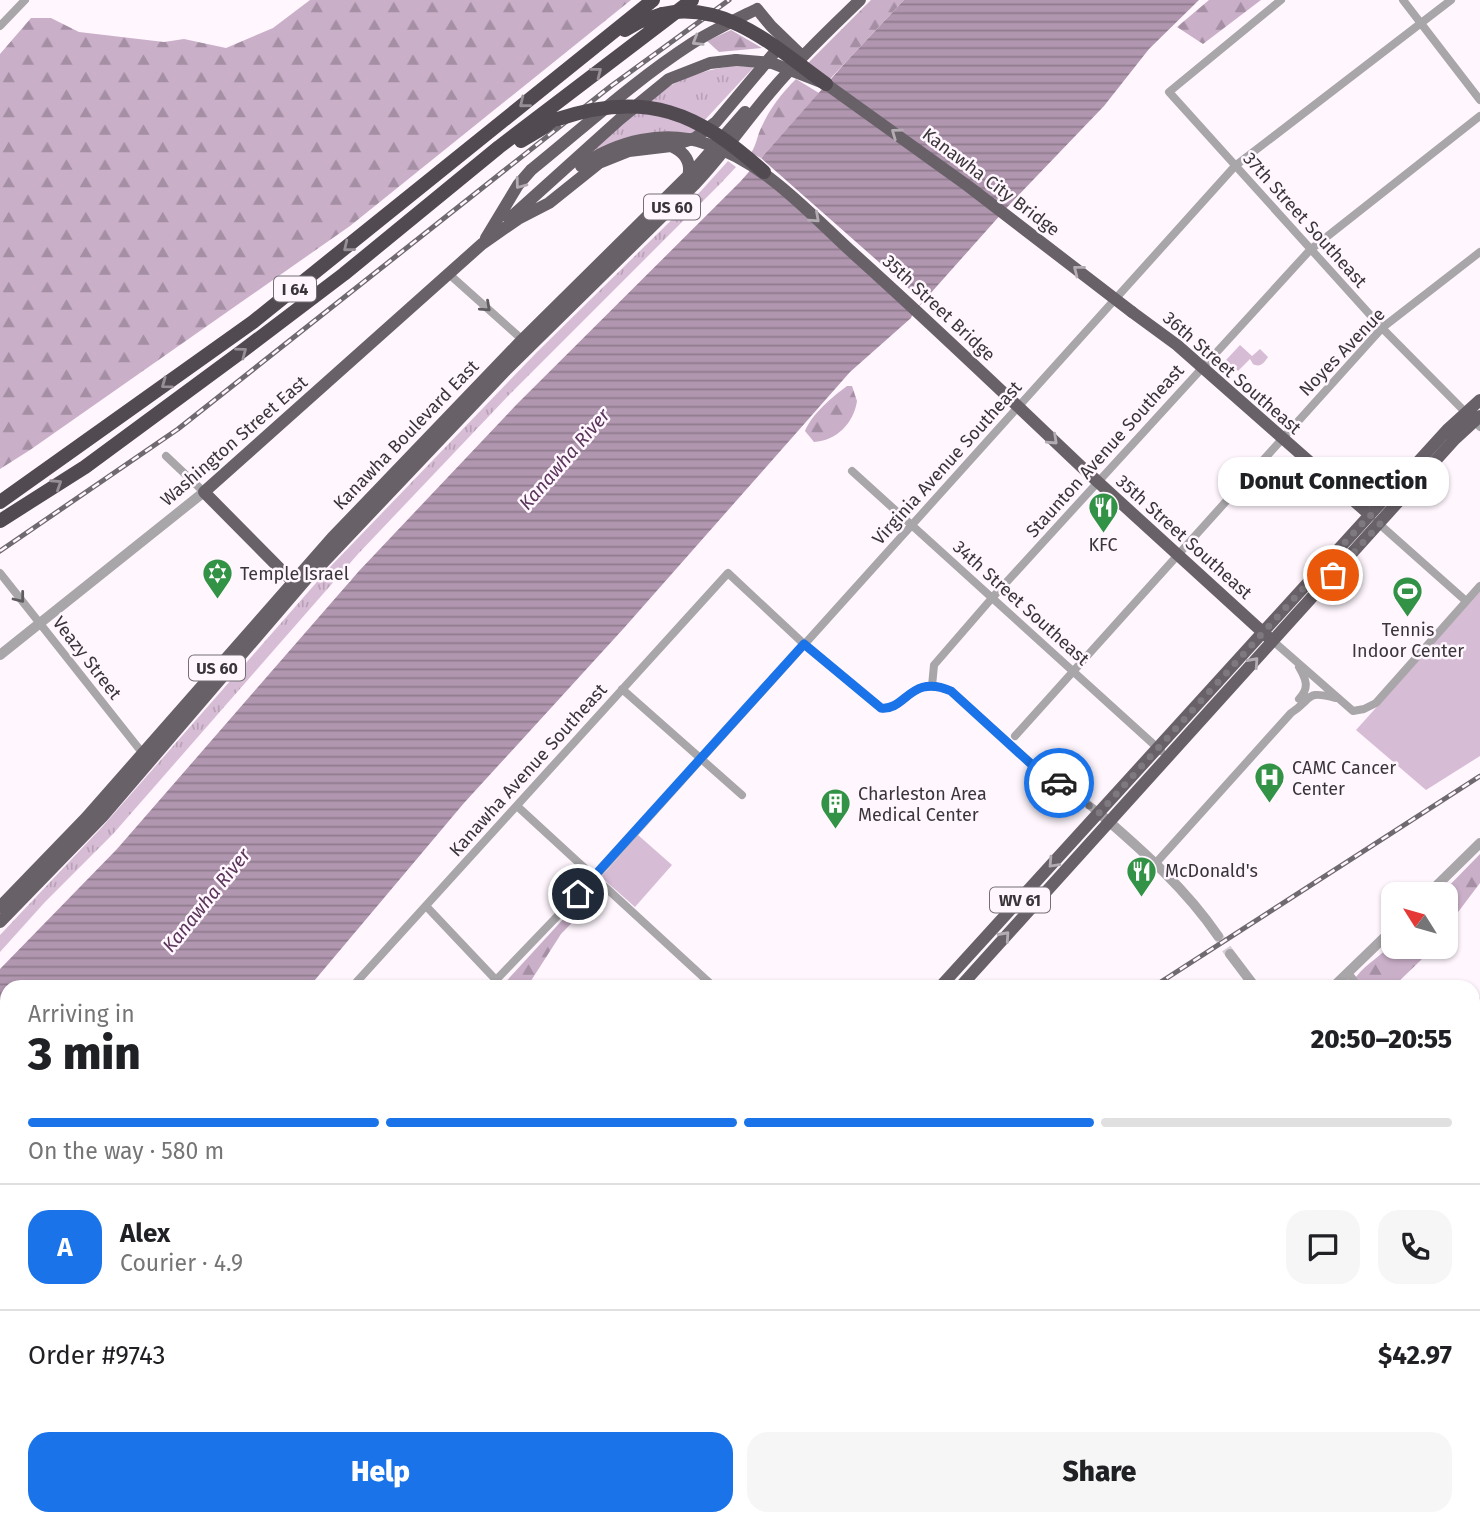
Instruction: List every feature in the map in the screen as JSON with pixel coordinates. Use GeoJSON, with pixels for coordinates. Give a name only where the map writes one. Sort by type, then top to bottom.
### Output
{"type":"FeatureCollection","features":[{"type":"Feature","properties":{"kind":"highway","name":"I 64"},"geometry":{"type":"LineString","coordinates":[[0,502],[253,322],[653,0]]}},
{"type":"Feature","properties":{"kind":"highway","name":"I 64"},"geometry":{"type":"LineString","coordinates":[[0,521],[85,467],[242,352],[499,147],[692,0]]}},
{"type":"Feature","properties":{"kind":"highway"},"geometry":{"type":"LineString","coordinates":[[577,60],[639,22],[680,10],[697,11],[737,23],[827,84]]}},
{"type":"Feature","properties":{"kind":"highway"},"geometry":{"type":"LineString","coordinates":[[448,190],[558,119],[598,108],[617,106],[654,108],[699,122],[740,150],[764,172]]}},
{"type":"Feature","properties":{"kind":"main road","name":"Kanawha Boulevard East"},"geometry":{"type":"LineString","coordinates":[[0,922],[85,835],[295,584],[688,177],[850,0]]}},
{"type":"Feature","properties":{"kind":"main road","name":"Kanawha Boulevard East"},"geometry":{"type":"LineString","coordinates":[[0,906],[146,759],[264,629],[295,584],[320,567],[526,344],[715,163],[800,54],[860,0]]}},
{"type":"Feature","properties":{"kind":"main road"},"geometry":{"type":"LineString","coordinates":[[755,4],[800,54]]}},
{"type":"Feature","properties":{"kind":"main road","name":"Washington Street East"},"geometry":{"type":"LineString","coordinates":[[482,244],[518,185],[531,170],[646,77],[690,45],[755,4]]}},
{"type":"Feature","properties":{"kind":"main road","name":"Washington Street East"},"geometry":{"type":"LineString","coordinates":[[204,492],[482,244],[518,219],[549,203],[587,171],[613,156],[642,148],[671,146],[695,138],[716,122],[785,40]]}},
{"type":"Feature","properties":{"kind":"main road","name":"Kanawha City Bridge"},"geometry":{"type":"LineString","coordinates":[[482,244],[669,79],[697,66],[736,60],[772,63],[827,84],[1022,226],[1132,312]]}},
{"type":"Feature","properties":{"kind":"main road","name":"35th Street Bridge"},"geometry":{"type":"LineString","coordinates":[[518,219],[581,166],[619,145],[649,138],[666,138],[707,144],[731,153],[764,172],[916,310],[1087,472]]}},
{"type":"Feature","properties":{"kind":"main road"},"geometry":{"type":"LineString","coordinates":[[671,146],[686,157],[690,165],[688,177]]}},
{"type":"Feature","properties":{"kind":"main road","name":"36th Street Southeast"},"geometry":{"type":"LineString","coordinates":[[1132,312],[1177,345],[1375,520]]}},
{"type":"Feature","properties":{"kind":"main road","name":"WV 61"},"geometry":{"type":"LineString","coordinates":[[966,980],[1110,822],[1262,631],[1475,419],[1480,400]]}},
{"type":"Feature","properties":{"kind":"main road","name":"WV 61"},"geometry":{"type":"LineString","coordinates":[[946,980],[1099,813],[1163,753],[1273,641],[1375,520],[1400,482],[1475,419]]}},
{"type":"Feature","properties":{"kind":"main road","name":"35th Street Southeast"},"geometry":{"type":"LineString","coordinates":[[1087,472],[1273,641]]}},
{"type":"Feature","properties":{"kind":"main road"},"geometry":{"type":"LineString","coordinates":[[1340,490],[1354,496],[1370,498],[1382,494],[1400,482]]}},
{"type":"Feature","properties":{"kind":"main road"},"geometry":{"type":"LineString","coordinates":[[204,492],[295,584]]}},
{"type":"Feature","properties":{"kind":"main road","name":"Kanawha Boulevard East"},"geometry":{"type":"LineString","coordinates":[[264,629],[269,627],[318,573],[320,567]]}},
{"type":"Feature","properties":{"kind":"street"},"geometry":{"type":"LineString","coordinates":[[0,26],[25,0]]}},
{"type":"Feature","properties":{"kind":"street","name":"37th Street Southeast"},"geometry":{"type":"LineString","coordinates":[[1282,0],[1169,92],[1382,328],[1475,419]]}},
{"type":"Feature","properties":{"kind":"street"},"geometry":{"type":"LineString","coordinates":[[1402,0],[1480,100]]}},
{"type":"Feature","properties":{"kind":"street","name":"Virginia Avenue Southeast"},"geometry":{"type":"LineString","coordinates":[[426,906],[496,980],[595,877],[1235,166],[1451,0]]}},
{"type":"Feature","properties":{"kind":"street","name":"Staunton Avenue Southeast"},"geometry":{"type":"LineString","coordinates":[[932,686],[934,665],[992,598],[1310,250],[1480,116]]}},
{"type":"Feature","properties":{"kind":"street","name":"Noyes Avenue"},"geometry":{"type":"LineString","coordinates":[[1015,736],[1382,328],[1480,252]]}},
{"type":"Feature","properties":{"kind":"street"},"geometry":{"type":"LineString","coordinates":[[450,275],[526,344]]}},
{"type":"Feature","properties":{"kind":"street"},"geometry":{"type":"LineString","coordinates":[[166,456],[204,492]]}},
{"type":"Feature","properties":{"kind":"street","name":"34th Street Southeast"},"geometry":{"type":"LineString","coordinates":[[852,471],[1163,753]]}},
{"type":"Feature","properties":{"kind":"street","name":"Washington Street East"},"geometry":{"type":"LineString","coordinates":[[0,655],[204,492]]}},
{"type":"Feature","properties":{"kind":"street","name":"36th Street Southeast"},"geometry":{"type":"LineString","coordinates":[[1375,520],[1466,601]]}},
{"type":"Feature","properties":{"kind":"street","name":"Veazy Street"},"geometry":{"type":"LineString","coordinates":[[0,573],[146,759]]}},
{"type":"Feature","properties":{"kind":"street","name":"Kanawha Avenue Southeast"},"geometry":{"type":"LineString","coordinates":[[358,980],[728,573],[804,644]]}},
{"type":"Feature","properties":{"kind":"street"},"geometry":{"type":"LineString","coordinates":[[1466,601],[1480,586]]}},
{"type":"Feature","properties":{"kind":"street","name":"35th Street Southeast"},"geometry":{"type":"LineString","coordinates":[[1273,641],[1353,711],[1364,709],[1376,704],[1466,601]]}},
{"type":"Feature","properties":{"kind":"street"},"geometry":{"type":"LineString","coordinates":[[804,644],[881,708],[890,708],[915,689],[932,686],[944,688],[958,696],[1041,773],[1067,788],[1110,822],[1199,908],[1218,936]]}},
{"type":"Feature","properties":{"kind":"street"},"geometry":{"type":"LineString","coordinates":[[1291,713],[1292,707],[1306,690],[1305,678],[1296,661]]}},
{"type":"Feature","properties":{"kind":"street"},"geometry":{"type":"LineString","coordinates":[[622,689],[742,795]]}},
{"type":"Feature","properties":{"kind":"street"},"geometry":{"type":"LineString","coordinates":[[1155,864],[1291,713],[1313,694],[1339,699]]}},
{"type":"Feature","properties":{"kind":"street"},"geometry":{"type":"LineString","coordinates":[[517,806],[706,980]]}},
{"type":"Feature","properties":{"kind":"street"},"geometry":{"type":"LineString","coordinates":[[1440,882],[1480,844]]}},
{"type":"Feature","properties":{"kind":"street"},"geometry":{"type":"LineString","coordinates":[[1340,980],[1381,941]]}},
{"type":"Feature","properties":{"kind":"street"},"geometry":{"type":"LineString","coordinates":[[1230,954],[1250,980]]}},
{"type":"Feature","properties":{"kind":"street"},"geometry":{"type":"LineString","coordinates":[[1348,973],[1354,980]]}},
{"type":"Feature","properties":{"kind":"green space"},"geometry":{"type":"Polygon","coordinates":[[[310,0],[631,0],[350,226],[0,469],[0,54],[31,18],[51,18],[79,32],[164,42],[184,39],[226,48],[273,28],[310,0]]]}},
{"type":"Feature","properties":{"kind":"green space"},"geometry":{"type":"Polygon","coordinates":[[[871,0],[904,0],[830,79],[806,65],[871,0]]]}},
{"type":"Feature","properties":{"kind":"green space"},"geometry":{"type":"Polygon","coordinates":[[[1209,0],[1261,0],[1203,44],[1177,27],[1209,0]]]}},
{"type":"Feature","properties":{"kind":"green space"},"geometry":{"type":"Polygon","coordinates":[[[731,30],[762,48],[719,52],[707,41],[731,30]]]}},
{"type":"Feature","properties":{"kind":"green space"},"geometry":{"type":"Polygon","coordinates":[[[733,66],[754,67],[690,136],[584,155],[651,97],[688,78],[733,66]]]}},
{"type":"Feature","properties":{"kind":"green space"},"geometry":{"type":"Polygon","coordinates":[[[796,79],[819,93],[761,158],[751,153],[769,113],[796,79]]]}},
{"type":"Feature","properties":{"kind":"green space"},"geometry":{"type":"Polygon","coordinates":[[[728,161],[736,167],[509,395],[358,554],[113,834],[0,952],[0,935],[103,826],[330,567],[537,352],[700,192],[728,161]]]}},
{"type":"Feature","properties":{"kind":"green space"},"geometry":{"type":"Polygon","coordinates":[[[1240,345],[1252,356],[1260,349],[1268,357],[1260,365],[1253,364],[1250,359],[1238,371],[1226,360],[1240,345]]]}},
{"type":"Feature","properties":{"kind":"green space"},"geometry":{"type":"Polygon","coordinates":[[[847,386],[852,386],[857,401],[852,417],[843,429],[830,438],[814,442],[805,431],[812,418],[847,386]]]}},
{"type":"Feature","properties":{"kind":"green space"},"geometry":{"type":"Polygon","coordinates":[[[1480,592],[1480,756],[1426,790],[1356,730],[1480,592]]]}},
{"type":"Feature","properties":{"kind":"green space"},"geometry":{"type":"Polygon","coordinates":[[[638,835],[672,865],[635,907],[601,877],[638,835]]]}},
{"type":"Feature","properties":{"kind":"green space"},"geometry":{"type":"Polygon","coordinates":[[[1480,854],[1480,883],[1458,912],[1458,882],[1453,882],[1480,854]]]}},
{"type":"Feature","properties":{"kind":"green space"},"geometry":{"type":"Polygon","coordinates":[[[589,895],[594,900],[561,934],[531,980],[507,980],[577,904],[589,895]]]}},
{"type":"Feature","properties":{"kind":"green space"},"geometry":{"type":"Polygon","coordinates":[[[1381,955],[1381,959],[1422,959],[1400,980],[1359,980],[1356,977],[1381,955]]]}},
{"type":"Feature","properties":{"kind":"water","name":"Kanawha River"},"geometry":{"type":"Polygon","coordinates":[[[904,0],[1199,0],[1149,49],[1104,106],[1011,203],[911,318],[850,372],[624,628],[464,803],[315,980],[0,980],[0,969],[117,849],[359,571],[517,404],[740,182],[904,0]]]}},
{"type":"Feature","properties":{"kind":"pier"},"geometry":{"type":"Polygon","coordinates":[[[761,158],[923,301],[913,313],[762,176],[750,170],[761,158]]]}},
{"type":"Feature","properties":{"kind":"tunnel"},"geometry":{"type":"LineString","coordinates":[[1218,936],[1230,954]]}},
{"type":"Feature","properties":{"kind":"railway"},"geometry":{"type":"LineString","coordinates":[[0,551],[178,429],[611,86],[729,0]]}},
{"type":"Feature","properties":{"kind":"railway"},"geometry":{"type":"LineString","coordinates":[[1164,980],[1480,776]]}},
{"type":"Feature","properties":{"kind":"way so far"},"geometry":{"type":"LineString","coordinates":[[1059,783],[1099,813],[1370,515],[1380,524],[1333,575]]}},
{"type":"Feature","properties":{"kind":"place","name":"KFC"},"geometry":{"type":"Point","coordinates":[1103,534]}},
{"type":"Feature","properties":{"kind":"place","name":"Donut Connection"},"geometry":{"type":"Point","coordinates":[1333,575]}},
{"type":"Feature","properties":{"kind":"place","name":"Temple Israel"},"geometry":{"type":"Point","coordinates":[217,601]}},
{"type":"Feature","properties":{"kind":"place","name":"Tennis Indoor Center"},"geometry":{"type":"Point","coordinates":[1408,619]}},
{"type":"Feature","properties":{"kind":"place","name":"CAMC Cancer Center"},"geometry":{"type":"Point","coordinates":[1269,805]}},
{"type":"Feature","properties":{"kind":"place","name":"Charleston Area Medical Center"},"geometry":{"type":"Point","coordinates":[835,831]}},
{"type":"Feature","properties":{"kind":"place","name":"McDonald's"},"geometry":{"type":"Point","coordinates":[1142,898]}},
{"type":"Feature","properties":{"kind":"route"},"geometry":{"type":"LineString","coordinates":[[578,894],[804,644],[881,708],[890,708],[910,692],[922,687],[932,686],[951,691],[1041,773],[1059,783]]}}]}
